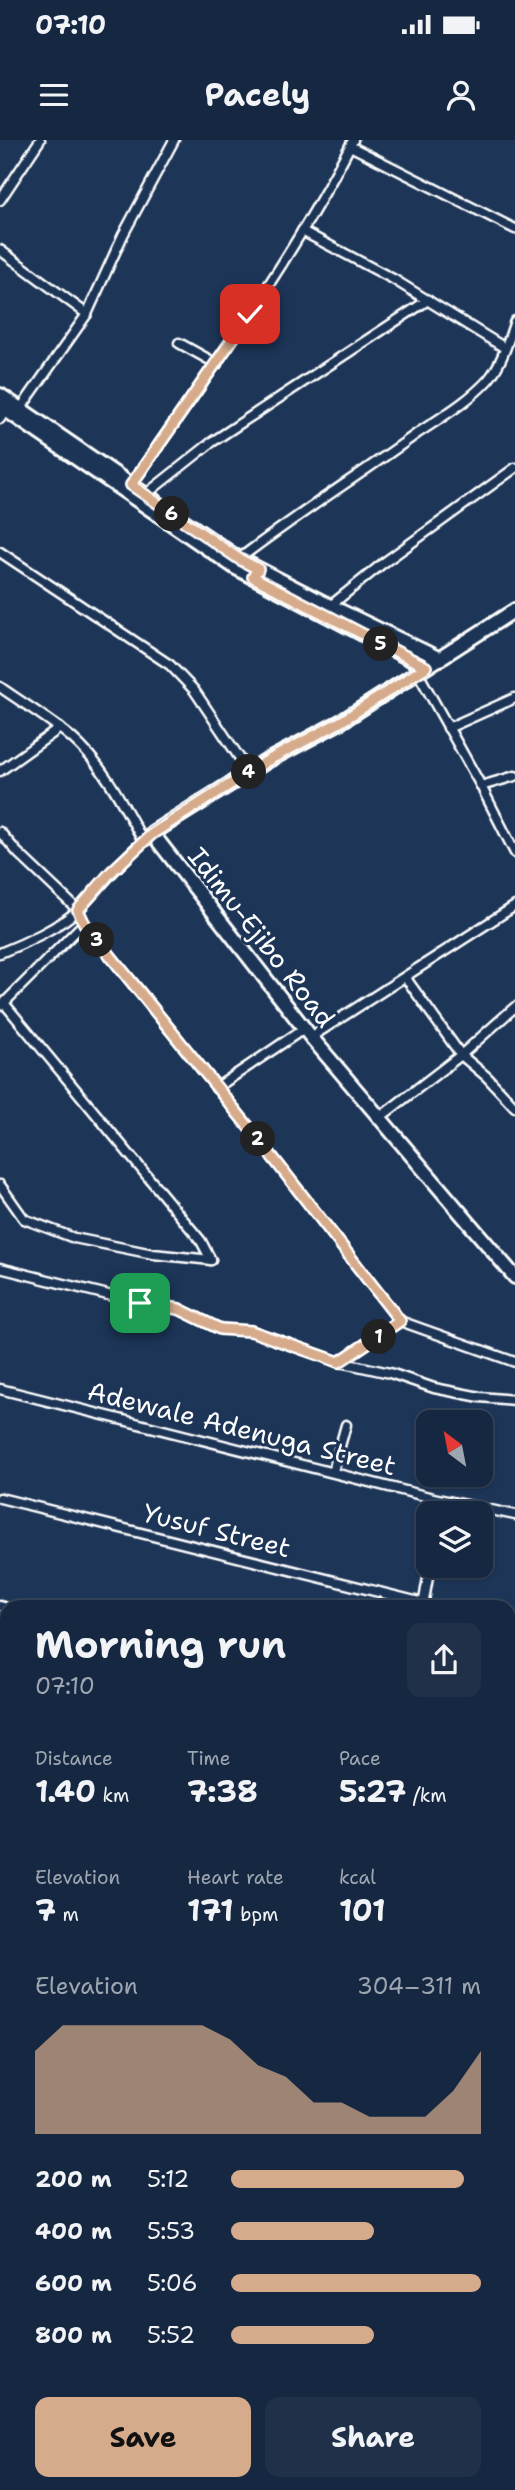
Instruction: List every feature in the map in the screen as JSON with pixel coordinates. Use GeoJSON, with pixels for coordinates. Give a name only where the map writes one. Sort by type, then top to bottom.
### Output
{"type":"FeatureCollection","features":[{"type":"Feature","properties":{"kind":"main road"},"geometry":{"type":"LineString","coordinates":[[0,395],[145,495],[165,515],[239,559],[255,573],[440,659]]}},
{"type":"Feature","properties":{"kind":"main road"},"geometry":{"type":"LineString","coordinates":[[2,412],[255,573],[422,670]]}},
{"type":"Feature","properties":{"kind":"main road","name":"Idimu-Ejibo Road"},"geometry":{"type":"LineString","coordinates":[[515,610],[342,721],[249,772],[148,837],[308,1033],[515,1277]]}},
{"type":"Feature","properties":{"kind":"street"},"geometry":{"type":"LineString","coordinates":[[0,200],[40,140]]}},
{"type":"Feature","properties":{"kind":"street"},"geometry":{"type":"LineString","coordinates":[[21,408],[87,313],[123,235],[174,140]]}},
{"type":"Feature","properties":{"kind":"street"},"geometry":{"type":"LineString","coordinates":[[131,485],[216,364],[302,231],[351,143],[515,229]]}},
{"type":"Feature","properties":{"kind":"street"},"geometry":{"type":"LineString","coordinates":[[302,231],[428,300],[505,348]]}},
{"type":"Feature","properties":{"kind":"street"},"geometry":{"type":"LineString","coordinates":[[0,250],[87,313]]}},
{"type":"Feature","properties":{"kind":"street"},"geometry":{"type":"LineString","coordinates":[[145,495],[212,442],[428,300]]}},
{"type":"Feature","properties":{"kind":"street"},"geometry":{"type":"LineString","coordinates":[[239,559],[276,530],[356,478],[465,400],[489,378],[505,348],[515,321]]}},
{"type":"Feature","properties":{"kind":"street"},"geometry":{"type":"LineString","coordinates":[[179,343],[216,364]]}},
{"type":"Feature","properties":{"kind":"street"},"geometry":{"type":"LineString","coordinates":[[330,606],[382,564],[515,468]]}},
{"type":"Feature","properties":{"kind":"street"},"geometry":{"type":"LineString","coordinates":[[0,552],[170,666],[194,690],[249,772]]}},
{"type":"Feature","properties":{"kind":"street"},"geometry":{"type":"LineString","coordinates":[[422,670],[448,728],[515,853]]}},
{"type":"Feature","properties":{"kind":"street"},"geometry":{"type":"LineString","coordinates":[[0,687],[73,739],[104,774],[148,837],[111,872],[78,910],[38,936],[0,953]]}},
{"type":"Feature","properties":{"kind":"street"},"geometry":{"type":"LineString","coordinates":[[448,728],[515,698]]}},
{"type":"Feature","properties":{"kind":"street"},"geometry":{"type":"LineString","coordinates":[[0,771],[60,728]]}},
{"type":"Feature","properties":{"kind":"street"},"geometry":{"type":"LineString","coordinates":[[481,786],[515,776]]}},
{"type":"Feature","properties":{"kind":"street"},"geometry":{"type":"LineString","coordinates":[[0,832],[18,853],[78,910],[84,923],[400,1321],[515,1362]]}},
{"type":"Feature","properties":{"kind":"street"},"geometry":{"type":"LineString","coordinates":[[216,1088],[405,977],[515,905]]}},
{"type":"Feature","properties":{"kind":"street"},"geometry":{"type":"LineString","coordinates":[[0,1185],[24,1219],[74,1238],[153,1254],[211,1260],[201,1241],[2,1005],[84,923]]}},
{"type":"Feature","properties":{"kind":"street"},"geometry":{"type":"LineString","coordinates":[[405,977],[461,1055],[487,1077],[515,1107]]}},
{"type":"Feature","properties":{"kind":"street"},"geometry":{"type":"LineString","coordinates":[[379,1118],[461,1055],[515,1007]]}},
{"type":"Feature","properties":{"kind":"street"},"geometry":{"type":"LineString","coordinates":[[0,1268],[140,1303],[179,1309],[220,1329],[251,1331],[339,1362],[390,1373],[434,1388],[480,1397],[515,1400]]}},
{"type":"Feature","properties":{"kind":"street"},"geometry":{"type":"LineString","coordinates":[[339,1362],[400,1321]]}},
{"type":"Feature","properties":{"kind":"street","name":"Adewale Adenuga Street"},"geometry":{"type":"LineString","coordinates":[[0,1389],[433,1498],[515,1516]]}},
{"type":"Feature","properties":{"kind":"street"},"geometry":{"type":"LineString","coordinates":[[333,1471],[346,1425]]}},
{"type":"Feature","properties":{"kind":"street","name":"Yusuf Street"},"geometry":{"type":"LineString","coordinates":[[0,1498],[403,1600]]}},
{"type":"Feature","properties":{"kind":"street"},"geometry":{"type":"LineString","coordinates":[[424,1600],[428,1578]]}},
{"type":"Feature","properties":{"kind":"route"},"geometry":{"type":"LineString","coordinates":[[140,1303],[179,1309],[220,1329],[251,1331],[339,1362],[400,1321],[260,1141],[84,923],[78,910],[111,872],[152,834],[267,761],[342,721],[426,667],[253,577],[258,569],[239,559],[131,485],[250,314]]}}]}
